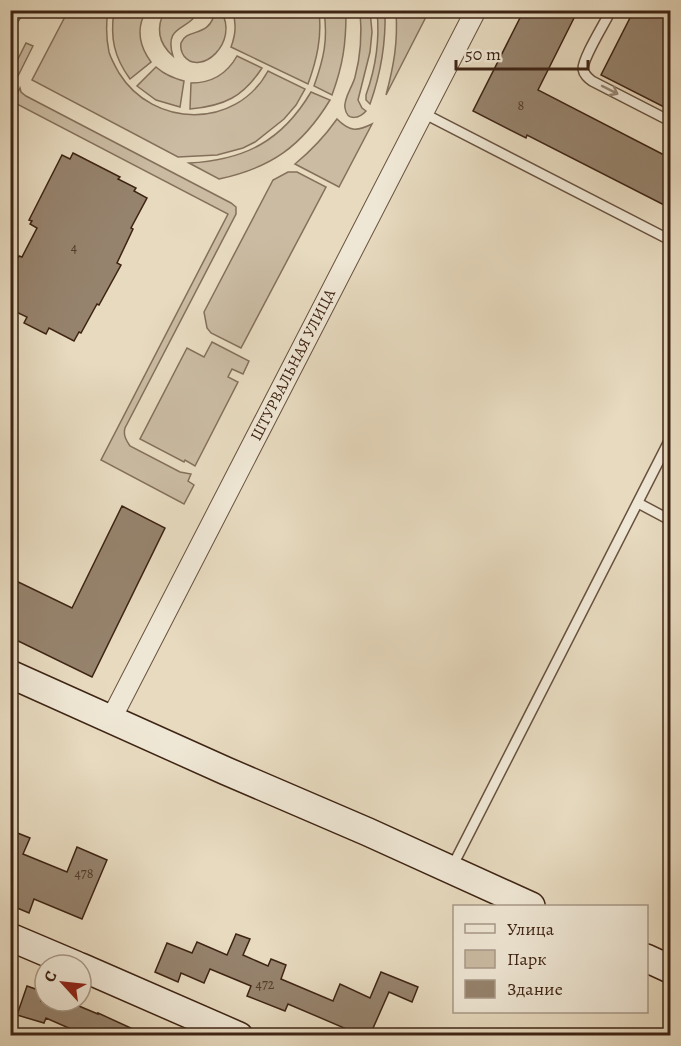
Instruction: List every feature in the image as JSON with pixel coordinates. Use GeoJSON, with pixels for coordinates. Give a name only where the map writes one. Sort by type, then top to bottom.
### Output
{"type":"FeatureCollection","features":[{"type":"Feature","properties":{"kind":"street"},"geometry":{"type":"LineString","coordinates":[[10,15],[13,10]]}},
{"type":"Feature","properties":{"kind":"street","name":"ШТУРВАЛЬНАЯ УЛИЦА"},"geometry":{"type":"LineString","coordinates":[[111,719],[476,10]]}},
{"type":"Feature","properties":{"kind":"street"},"geometry":{"type":"LineString","coordinates":[[10,674],[529,905]]}},
{"type":"Feature","properties":{"kind":"street"},"geometry":{"type":"LineString","coordinates":[[10,937],[48,953]]}},
{"type":"Feature","properties":{"kind":"street"},"geometry":{"type":"LineString","coordinates":[[648,959],[670,969]]}},
{"type":"Feature","properties":{"kind":"street"},"geometry":{"type":"LineString","coordinates":[[93,972],[239,1035]]}},
{"type":"Feature","properties":{"kind":"lane"},"geometry":{"type":"LineString","coordinates":[[611,10],[586,58],[583,70],[586,76],[670,121]]}},
{"type":"Feature","properties":{"kind":"lane"},"geometry":{"type":"LineString","coordinates":[[423,113],[670,240]]}},
{"type":"Feature","properties":{"kind":"lane"},"geometry":{"type":"LineString","coordinates":[[450,870],[670,439]]}},
{"type":"Feature","properties":{"kind":"lane"},"geometry":{"type":"LineString","coordinates":[[638,503],[670,520]]}},
{"type":"Feature","properties":{"kind":"green space"},"geometry":{"type":"Polygon","coordinates":[[[108,10],[107,36],[112,60],[119,73],[134,91],[152,104],[173,112],[194,115],[216,112],[236,104],[254,90],[268,71],[305,89],[296,105],[284,119],[255,142],[217,155],[178,157],[32,80],[68,11],[108,10]]]}},
{"type":"Feature","properties":{"kind":"green space"},"geometry":{"type":"Polygon","coordinates":[[[165,10],[198,11],[189,22],[174,33],[171,46],[173,56],[164,46],[160,34],[160,23],[165,10]]]}},
{"type":"Feature","properties":{"kind":"green space"},"geometry":{"type":"Polygon","coordinates":[[[114,11],[134,11],[144,15],[140,27],[140,39],[151,62],[130,79],[120,63],[113,39],[114,11]]]}},
{"type":"Feature","properties":{"kind":"green space"},"geometry":{"type":"Polygon","coordinates":[[[215,11],[221,11],[226,23],[222,45],[208,59],[199,62],[191,61],[183,55],[181,43],[188,35],[208,26],[215,11]]]}},
{"type":"Feature","properties":{"kind":"green space"},"geometry":{"type":"Polygon","coordinates":[[[232,11],[319,11],[318,48],[308,84],[231,47],[235,29],[232,11]]]}},
{"type":"Feature","properties":{"kind":"green space"},"geometry":{"type":"Polygon","coordinates":[[[324,11],[346,11],[343,54],[332,95],[314,86],[324,49],[326,31],[324,11]]]}},
{"type":"Feature","properties":{"kind":"green space"},"geometry":{"type":"Polygon","coordinates":[[[360,11],[370,11],[372,32],[370,52],[358,100],[366,111],[351,117],[346,112],[345,104],[359,60],[360,11]]]}},
{"type":"Feature","properties":{"kind":"green space"},"geometry":{"type":"Polygon","coordinates":[[[377,11],[385,11],[385,35],[380,70],[370,104],[366,100],[366,95],[376,53],[377,11]]]}},
{"type":"Feature","properties":{"kind":"green space"},"geometry":{"type":"Polygon","coordinates":[[[396,11],[429,11],[386,95],[395,53],[396,11]]]}},
{"type":"Feature","properties":{"kind":"green space"},"geometry":{"type":"Polygon","coordinates":[[[26,43],[33,46],[11,90],[11,73],[26,43]]]}},
{"type":"Feature","properties":{"kind":"green space"},"geometry":{"type":"Polygon","coordinates":[[[237,56],[262,68],[248,86],[223,102],[190,109],[191,83],[199,83],[218,76],[229,68],[237,56]]]}},
{"type":"Feature","properties":{"kind":"green space"},"geometry":{"type":"Polygon","coordinates":[[[156,67],[169,76],[184,81],[180,107],[156,100],[137,86],[156,67]]]}},
{"type":"Feature","properties":{"kind":"green space"},"geometry":{"type":"Polygon","coordinates":[[[20,88],[26,96],[236,207],[236,214],[124,431],[130,446],[180,472],[191,474],[188,481],[194,485],[184,504],[101,460],[228,214],[13,102],[20,88]]]}},
{"type":"Feature","properties":{"kind":"green space"},"geometry":{"type":"Polygon","coordinates":[[[311,92],[330,100],[308,130],[284,153],[254,168],[219,179],[189,163],[228,158],[260,145],[288,123],[311,92]]]}},
{"type":"Feature","properties":{"kind":"green space"},"geometry":{"type":"Polygon","coordinates":[[[337,119],[353,129],[372,124],[339,187],[295,164],[318,143],[337,119]]]}},
{"type":"Feature","properties":{"kind":"green space"},"geometry":{"type":"Polygon","coordinates":[[[288,172],[297,172],[326,187],[241,348],[211,333],[207,328],[204,312],[273,180],[288,172]]]}},
{"type":"Feature","properties":{"kind":"green space"},"geometry":{"type":"Polygon","coordinates":[[[212,342],[249,361],[243,374],[232,369],[228,377],[238,382],[195,466],[140,439],[187,348],[204,357],[212,342]]]}},
{"type":"Feature","properties":{"kind":"building"},"geometry":{"type":"Polygon","coordinates":[[[524,10],[578,10],[538,90],[670,158],[670,208],[527,135],[526,138],[473,111],[524,10]]]}},
{"type":"Feature","properties":{"kind":"building"},"geometry":{"type":"Polygon","coordinates":[[[634,10],[670,10],[670,110],[601,75],[634,10]]]}},
{"type":"Feature","properties":{"kind":"building"},"geometry":{"type":"Polygon","coordinates":[[[73,153],[120,177],[118,179],[136,188],[134,191],[147,198],[131,228],[133,229],[117,263],[121,265],[99,305],[97,304],[74,341],[49,328],[46,334],[24,323],[27,317],[10,309],[10,273],[19,256],[22,257],[37,228],[30,224],[32,221],[29,220],[62,155],[70,159],[73,153]]]}},
{"type":"Feature","properties":{"kind":"building"},"geometry":{"type":"Polygon","coordinates":[[[122,506],[165,528],[92,677],[10,637],[10,578],[72,608],[122,506]]]}},
{"type":"Feature","properties":{"kind":"building"},"geometry":{"type":"Polygon","coordinates":[[[10,830],[30,838],[23,854],[67,872],[77,847],[107,860],[82,919],[34,899],[29,913],[10,905],[10,830]]]}},
{"type":"Feature","properties":{"kind":"building"},"geometry":{"type":"Polygon","coordinates":[[[236,934],[250,939],[243,955],[268,966],[271,959],[286,965],[281,979],[333,1001],[340,984],[370,998],[381,972],[418,987],[412,1002],[389,992],[370,1035],[346,1035],[349,1030],[288,1004],[285,1011],[247,996],[251,986],[210,969],[204,983],[181,973],[178,982],[155,972],[167,943],[192,953],[197,942],[227,955],[236,934]]]}},
{"type":"Feature","properties":{"kind":"building"},"geometry":{"type":"Polygon","coordinates":[[[27,986],[33,988],[33,1013],[93,1012],[146,1035],[92,1035],[81,1031],[80,1033],[46,1018],[44,1023],[17,1015],[27,986]]]}}]}
